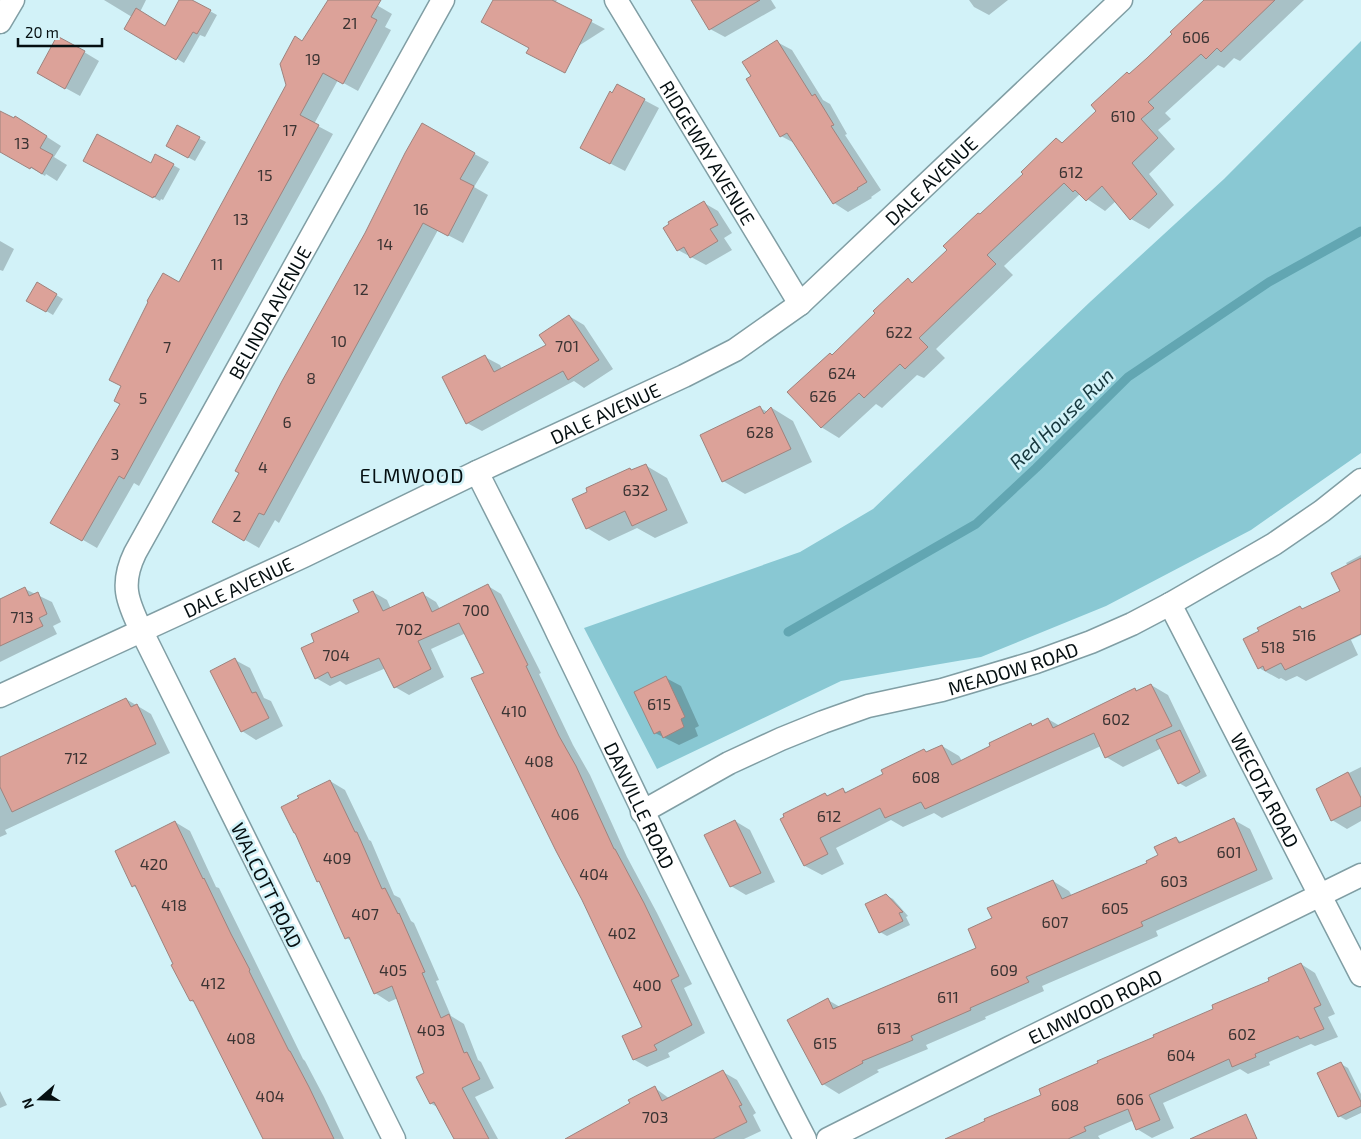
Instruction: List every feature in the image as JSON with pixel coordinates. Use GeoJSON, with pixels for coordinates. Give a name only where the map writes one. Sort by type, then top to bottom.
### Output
{"type":"FeatureCollection","features":[{"type":"Feature","properties":{"kind":"street"},"geometry":{"type":"LineString","coordinates":[[0,22],[12,0]]}},
{"type":"Feature","properties":{"kind":"street","name":"BELINDA AVENUE"},"geometry":{"type":"LineString","coordinates":[[141,630],[132,612],[127,588],[128,572],[132,560],[443,0]]}},
{"type":"Feature","properties":{"kind":"street","name":"RIDGEWAY AVENUE"},"geometry":{"type":"LineString","coordinates":[[616,0],[800,304]]}},
{"type":"Feature","properties":{"kind":"street","name":"DALE AVENUE"},"geometry":{"type":"LineString","coordinates":[[0,696],[304,556],[476,472],[726,355],[800,304],[1121,0]]}},
{"type":"Feature","properties":{"kind":"street","name":"DANVILLE ROAD"},"geometry":{"type":"LineString","coordinates":[[476,472],[558,633],[642,812],[805,1139]]}},
{"type":"Feature","properties":{"kind":"street","name":"MEADOW ROAD"},"geometry":{"type":"LineString","coordinates":[[642,812],[729,763],[781,738],[868,706],[942,690],[1036,662],[1091,642],[1170,604],[1274,544],[1322,511],[1361,480]]}},
{"type":"Feature","properties":{"kind":"street","name":"WECOTA ROAD"},"geometry":{"type":"LineString","coordinates":[[1170,604],[1361,975]]}},
{"type":"Feature","properties":{"kind":"street","name":"WALCOTT ROAD"},"geometry":{"type":"LineString","coordinates":[[141,630],[394,1139]]}},
{"type":"Feature","properties":{"kind":"street","name":"ELMWOOD ROAD"},"geometry":{"type":"LineString","coordinates":[[828,1139],[1361,875]]}},
{"type":"Feature","properties":{"kind":"shaded area"},"geometry":{"type":"Polygon","coordinates":[[[1361,41],[1361,453],[1251,530],[1106,606],[981,657],[841,681],[657,769],[584,628],[800,552],[873,509],[1090,302],[1224,179],[1361,41]]]}},
{"type":"Feature","properties":{"kind":"building"},"geometry":{"type":"Polygon","coordinates":[[[179,0],[192,0],[211,10],[197,34],[193,32],[176,60],[124,29],[136,8],[165,26],[179,0]]]}},
{"type":"Feature","properties":{"kind":"building"},"geometry":{"type":"Polygon","coordinates":[[[328,0],[381,0],[371,17],[377,20],[343,84],[323,73],[300,115],[319,125],[124,479],[119,476],[82,541],[50,523],[120,404],[114,401],[121,386],[109,380],[147,301],[163,273],[179,282],[286,85],[280,64],[295,36],[302,41],[328,0]]]}},
{"type":"Feature","properties":{"kind":"building"},"geometry":{"type":"Polygon","coordinates":[[[493,0],[552,0],[592,20],[565,73],[526,53],[529,48],[481,22],[493,0]]]}},
{"type":"Feature","properties":{"kind":"building"},"geometry":{"type":"Polygon","coordinates":[[[691,0],[760,0],[709,30],[691,0]]]}},
{"type":"Feature","properties":{"kind":"building"},"geometry":{"type":"Polygon","coordinates":[[[1204,0],[1275,0],[1221,52],[1217,48],[1206,59],[1201,54],[1148,102],[1154,108],[1141,119],[1158,138],[1132,163],[1157,194],[1130,220],[1102,186],[1086,201],[1075,190],[1073,192],[1064,183],[987,255],[996,264],[919,338],[928,347],[905,369],[900,364],[864,398],[859,393],[821,428],[787,392],[830,353],[832,355],[875,313],[873,311],[908,278],[912,283],[947,250],[943,246],[1023,174],[1021,172],[1056,138],[1062,143],[1096,111],[1091,105],[1127,72],[1129,74],[1147,58],[1172,34],[1170,32],[1204,0]]]}},
{"type":"Feature","properties":{"kind":"building"},"geometry":{"type":"Polygon","coordinates":[[[57,36],[85,51],[65,89],[37,73],[57,36]]]}},
{"type":"Feature","properties":{"kind":"building"},"geometry":{"type":"Polygon","coordinates":[[[777,40],[812,96],[815,94],[834,125],[831,126],[867,182],[833,204],[787,133],[780,137],[746,79],[751,76],[742,62],[777,40]]]}},
{"type":"Feature","properties":{"kind":"building"},"geometry":{"type":"Polygon","coordinates":[[[617,84],[645,99],[610,164],[580,148],[610,91],[612,93],[617,84]]]}},
{"type":"Feature","properties":{"kind":"building"},"geometry":{"type":"Polygon","coordinates":[[[0,111],[14,118],[15,116],[47,136],[40,148],[53,155],[42,174],[0,152],[0,111]]]}},
{"type":"Feature","properties":{"kind":"building"},"geometry":{"type":"Polygon","coordinates":[[[422,123],[475,153],[460,179],[474,186],[448,236],[423,223],[264,515],[259,513],[244,541],[212,522],[239,473],[235,471],[282,381],[365,233],[422,123]]]}},
{"type":"Feature","properties":{"kind":"building"},"geometry":{"type":"Polygon","coordinates":[[[177,125],[200,137],[188,158],[166,146],[177,125]]]}},
{"type":"Feature","properties":{"kind":"building"},"geometry":{"type":"Polygon","coordinates":[[[97,134],[151,163],[155,154],[174,164],[155,197],[153,198],[83,161],[97,134]]]}},
{"type":"Feature","properties":{"kind":"building"},"geometry":{"type":"Polygon","coordinates":[[[704,201],[718,225],[710,229],[718,241],[690,258],[684,247],[677,251],[663,228],[669,224],[668,222],[704,201]]]}},
{"type":"Feature","properties":{"kind":"building"},"geometry":{"type":"Polygon","coordinates":[[[37,282],[57,294],[46,312],[26,301],[37,282]]]}},
{"type":"Feature","properties":{"kind":"building"},"geometry":{"type":"Polygon","coordinates":[[[569,315],[599,360],[568,380],[563,371],[466,424],[442,377],[485,355],[494,372],[546,345],[539,335],[569,315]]]}},
{"type":"Feature","properties":{"kind":"building"},"geometry":{"type":"Polygon","coordinates":[[[760,406],[764,414],[771,407],[791,449],[722,482],[700,435],[760,406]]]}},
{"type":"Feature","properties":{"kind":"building"},"geometry":{"type":"Polygon","coordinates":[[[646,464],[667,510],[632,526],[625,511],[586,529],[572,499],[587,492],[586,488],[630,468],[631,470],[646,464]]]}},
{"type":"Feature","properties":{"kind":"building"},"geometry":{"type":"Polygon","coordinates":[[[1361,558],[1361,634],[1285,670],[1281,663],[1265,671],[1263,666],[1258,669],[1243,639],[1259,631],[1257,628],[1300,606],[1302,609],[1340,591],[1331,573],[1361,558]]]}},
{"type":"Feature","properties":{"kind":"building"},"geometry":{"type":"Polygon","coordinates":[[[488,584],[614,849],[644,903],[679,976],[671,980],[692,1025],[654,1045],[657,1050],[633,1060],[622,1036],[642,1027],[582,900],[471,678],[484,673],[459,623],[418,641],[431,669],[394,688],[379,658],[331,678],[328,672],[315,679],[301,648],[314,642],[311,634],[359,612],[353,600],[373,591],[383,611],[423,592],[432,612],[488,584]]]}},
{"type":"Feature","properties":{"kind":"building"},"geometry":{"type":"Polygon","coordinates":[[[25,587],[29,596],[38,592],[47,614],[39,618],[43,626],[0,646],[0,599],[25,587]]]}},
{"type":"Feature","properties":{"kind":"building"},"geometry":{"type":"Polygon","coordinates":[[[235,658],[252,693],[256,692],[269,718],[241,732],[210,671],[235,658]]]}},
{"type":"Feature","properties":{"kind":"building"},"geometry":{"type":"Polygon","coordinates":[[[666,676],[685,717],[681,719],[684,727],[663,738],[660,731],[654,734],[634,692],[666,676]]]}},
{"type":"Feature","properties":{"kind":"building"},"geometry":{"type":"Polygon","coordinates":[[[1151,684],[1172,726],[1105,758],[1094,733],[925,809],[921,802],[885,818],[880,808],[820,838],[828,854],[804,866],[780,819],[784,817],[783,814],[825,793],[827,796],[843,788],[845,793],[883,774],[881,770],[924,749],[926,752],[942,745],[952,765],[990,746],[989,743],[1031,723],[1032,726],[1048,718],[1053,728],[1135,688],[1136,691],[1151,684]]]}},
{"type":"Feature","properties":{"kind":"building"},"geometry":{"type":"Polygon","coordinates":[[[126,698],[131,707],[137,704],[156,744],[12,812],[0,787],[0,757],[126,698]]]}},
{"type":"Feature","properties":{"kind":"building"},"geometry":{"type":"Polygon","coordinates":[[[1180,730],[1200,772],[1178,784],[1156,740],[1180,730]]]}},
{"type":"Feature","properties":{"kind":"building"},"geometry":{"type":"Polygon","coordinates":[[[1348,772],[1361,798],[1361,806],[1331,821],[1316,789],[1348,772]]]}},
{"type":"Feature","properties":{"kind":"building"},"geometry":{"type":"Polygon","coordinates":[[[330,780],[355,832],[357,832],[382,889],[385,888],[399,913],[425,972],[422,973],[441,1018],[449,1014],[464,1053],[467,1052],[480,1079],[462,1088],[489,1139],[454,1139],[434,1102],[430,1104],[416,1077],[424,1073],[392,986],[374,994],[349,937],[345,939],[319,881],[317,882],[281,807],[299,798],[297,796],[330,780]]]}},
{"type":"Feature","properties":{"kind":"building"},"geometry":{"type":"Polygon","coordinates":[[[1234,818],[1257,870],[1141,922],[1143,926],[1026,977],[1029,982],[911,1036],[913,1040],[862,1061],[863,1063],[822,1085],[787,1020],[828,998],[833,1009],[976,948],[968,929],[992,918],[987,908],[1053,880],[1062,899],[1147,863],[1146,861],[1158,855],[1154,847],[1176,837],[1179,843],[1234,818]]]}},
{"type":"Feature","properties":{"kind":"building"},"geometry":{"type":"Polygon","coordinates":[[[735,820],[761,873],[730,887],[704,835],[735,820]]]}},
{"type":"Feature","properties":{"kind":"building"},"geometry":{"type":"Polygon","coordinates":[[[175,821],[334,1139],[263,1139],[193,1000],[190,1001],[171,965],[173,964],[135,885],[132,887],[115,851],[175,821]]]}},
{"type":"Feature","properties":{"kind":"building"},"geometry":{"type":"Polygon","coordinates":[[[886,894],[903,912],[899,913],[903,921],[879,933],[865,904],[886,894]]]}},
{"type":"Feature","properties":{"kind":"building"},"geometry":{"type":"Polygon","coordinates":[[[1301,963],[1321,1005],[1314,1008],[1324,1029],[1300,1039],[1298,1036],[1255,1054],[1256,1057],[1232,1067],[1229,1059],[1149,1095],[1160,1120],[1136,1130],[1128,1109],[1084,1127],[1086,1131],[1068,1139],[945,1139],[985,1121],[984,1119],[1041,1095],[1039,1089],[1213,1009],[1212,1005],[1269,981],[1268,978],[1301,963]]]}},
{"type":"Feature","properties":{"kind":"building"},"geometry":{"type":"Polygon","coordinates":[[[1341,1062],[1361,1102],[1361,1106],[1338,1117],[1317,1073],[1341,1062]]]}},
{"type":"Feature","properties":{"kind":"building"},"geometry":{"type":"Polygon","coordinates":[[[723,1070],[742,1105],[739,1106],[747,1122],[713,1139],[565,1139],[630,1103],[628,1100],[655,1086],[662,1101],[723,1070]]]}},
{"type":"Feature","properties":{"kind":"building"},"geometry":{"type":"Polygon","coordinates":[[[1246,1114],[1257,1139],[1190,1139],[1246,1114]]]}},
{"type":"Feature","properties":{"kind":"waterway","name":"Red House Run"},"geometry":{"type":"LineString","coordinates":[[788,632],[976,524],[1128,377],[1269,282],[1361,231]]}},
{"type":"Feature","properties":{"kind":"district","name":"ELMWOOD"},"geometry":{"type":"Point","coordinates":[412,475]}}]}
